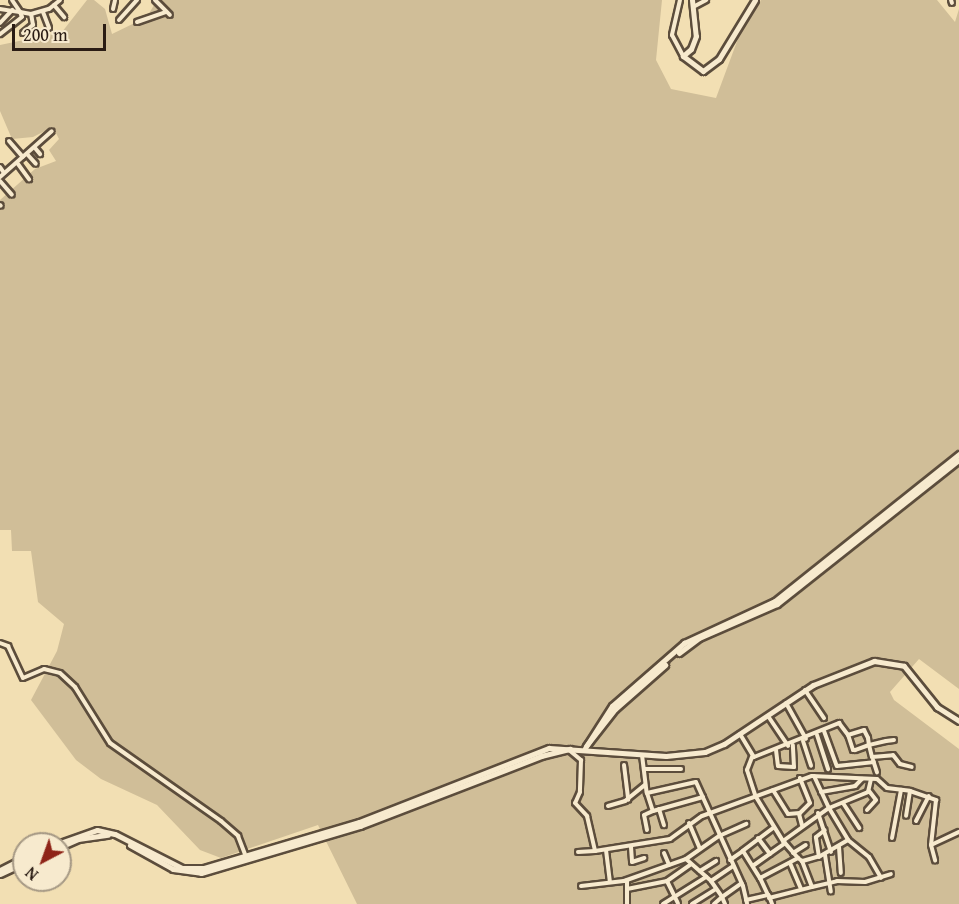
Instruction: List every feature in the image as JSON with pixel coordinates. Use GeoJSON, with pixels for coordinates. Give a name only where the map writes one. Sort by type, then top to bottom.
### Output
{"type":"FeatureCollection","features":[{"type":"Feature","properties":{"kind":"main road"},"geometry":{"type":"LineString","coordinates":[[692,2],[695,41],[683,56],[700,70],[712,67],[755,0]]}},
{"type":"Feature","properties":{"kind":"main road"},"geometry":{"type":"LineString","coordinates":[[585,748],[612,706],[684,643],[775,601],[959,454]]}},
{"type":"Feature","properties":{"kind":"main road"},"geometry":{"type":"LineString","coordinates":[[585,748],[615,709],[693,641],[777,604],[959,460]]}},
{"type":"Feature","properties":{"kind":"main road"},"geometry":{"type":"LineString","coordinates":[[72,841],[97,833],[115,834],[182,868],[204,868],[370,818],[541,750],[585,748],[642,755],[692,755],[716,748],[805,690],[863,664],[891,661],[908,670],[937,707],[958,719]]}},
{"type":"Feature","properties":{"kind":"main road"},"geometry":{"type":"LineString","coordinates":[[97,833],[112,836],[173,869],[201,873],[360,826],[572,748]]}},
{"type":"Feature","properties":{"kind":"street"},"geometry":{"type":"LineString","coordinates":[[0,9],[31,14],[43,12],[60,0]]}},
{"type":"Feature","properties":{"kind":"street"},"geometry":{"type":"LineString","coordinates":[[113,9],[115,0]]}},
{"type":"Feature","properties":{"kind":"street"},"geometry":{"type":"LineString","coordinates":[[119,20],[137,0]]}},
{"type":"Feature","properties":{"kind":"street"},"geometry":{"type":"LineString","coordinates":[[137,22],[168,13],[155,0]]}},
{"type":"Feature","properties":{"kind":"street"},"geometry":{"type":"LineString","coordinates":[[680,0],[672,35],[683,56]]}},
{"type":"Feature","properties":{"kind":"street"},"geometry":{"type":"LineString","coordinates":[[692,2],[706,0]]}},
{"type":"Feature","properties":{"kind":"street"},"geometry":{"type":"LineString","coordinates":[[0,34],[22,18],[13,1]]}},
{"type":"Feature","properties":{"kind":"street"},"geometry":{"type":"LineString","coordinates":[[54,5],[63,17]]}},
{"type":"Feature","properties":{"kind":"street"},"geometry":{"type":"LineString","coordinates":[[0,23],[12,10]]}},
{"type":"Feature","properties":{"kind":"street"},"geometry":{"type":"LineString","coordinates":[[43,12],[48,28]]}},
{"type":"Feature","properties":{"kind":"street"},"geometry":{"type":"LineString","coordinates":[[23,33],[33,25],[31,14]]}},
{"type":"Feature","properties":{"kind":"street"},"geometry":{"type":"LineString","coordinates":[[12,195],[0,179],[52,131]]}},
{"type":"Feature","properties":{"kind":"street"},"geometry":{"type":"LineString","coordinates":[[9,141],[36,164]]}},
{"type":"Feature","properties":{"kind":"street"},"geometry":{"type":"LineString","coordinates":[[35,148],[40,154]]}},
{"type":"Feature","properties":{"kind":"street"},"geometry":{"type":"LineString","coordinates":[[18,164],[29,179]]}},
{"type":"Feature","properties":{"kind":"street"},"geometry":{"type":"LineString","coordinates":[[0,168],[4,173]]}},
{"type":"Feature","properties":{"kind":"street"},"geometry":{"type":"LineString","coordinates":[[0,644],[8,646],[23,678],[45,669],[60,673],[75,687],[110,743],[221,821],[238,836],[245,854]]}},
{"type":"Feature","properties":{"kind":"street"},"geometry":{"type":"LineString","coordinates":[[805,690],[824,718]]}},
{"type":"Feature","properties":{"kind":"street"},"geometry":{"type":"LineString","coordinates":[[786,702],[805,740],[811,766]]}},
{"type":"Feature","properties":{"kind":"street"},"geometry":{"type":"LineString","coordinates":[[768,716],[790,745],[794,767],[778,766],[776,750]]}},
{"type":"Feature","properties":{"kind":"street"},"geometry":{"type":"LineString","coordinates":[[812,887],[800,860],[773,828],[756,796],[747,770],[752,758],[805,740],[839,723],[848,735],[853,750],[894,740]]}},
{"type":"Feature","properties":{"kind":"street"},"geometry":{"type":"LineString","coordinates":[[848,735],[864,730],[877,772]]}},
{"type":"Feature","properties":{"kind":"street"},"geometry":{"type":"LineString","coordinates":[[824,731],[837,766],[893,755],[900,764],[912,767]]}},
{"type":"Feature","properties":{"kind":"street"},"geometry":{"type":"LineString","coordinates":[[740,734],[752,758]]}},
{"type":"Feature","properties":{"kind":"street"},"geometry":{"type":"LineString","coordinates":[[817,735],[828,769]]}},
{"type":"Feature","properties":{"kind":"street"},"geometry":{"type":"LineString","coordinates":[[572,748],[581,760],[580,790],[575,804],[587,816],[595,851]]}},
{"type":"Feature","properties":{"kind":"street"},"geometry":{"type":"LineString","coordinates":[[642,755],[645,785],[653,811]]}},
{"type":"Feature","properties":{"kind":"street"},"geometry":{"type":"LineString","coordinates":[[624,765],[628,800]]}},
{"type":"Feature","properties":{"kind":"street"},"geometry":{"type":"LineString","coordinates":[[644,769],[681,769]]}},
{"type":"Feature","properties":{"kind":"street"},"geometry":{"type":"LineString","coordinates":[[578,852],[630,847],[670,839],[689,823],[709,813],[800,778],[814,776],[871,779],[882,781],[887,788],[929,796],[936,802],[932,845],[935,860]]}},
{"type":"Feature","properties":{"kind":"street"},"geometry":{"type":"LineString","coordinates":[[814,776],[820,792],[848,840],[864,852],[881,878]]}},
{"type":"Feature","properties":{"kind":"street"},"geometry":{"type":"LineString","coordinates":[[773,790],[788,814],[799,814],[810,804],[800,778]]}},
{"type":"Feature","properties":{"kind":"street"},"geometry":{"type":"LineString","coordinates":[[820,792],[856,785],[862,778]]}},
{"type":"Feature","properties":{"kind":"street"},"geometry":{"type":"LineString","coordinates":[[867,810],[876,800],[869,791],[871,779]]}},
{"type":"Feature","properties":{"kind":"street"},"geometry":{"type":"LineString","coordinates":[[647,793],[693,781],[742,883],[747,902],[829,882],[859,883],[891,874]]}},
{"type":"Feature","properties":{"kind":"street"},"geometry":{"type":"LineString","coordinates":[[608,806],[628,800],[645,785]]}},
{"type":"Feature","properties":{"kind":"street"},"geometry":{"type":"LineString","coordinates":[[892,838],[901,790]]}},
{"type":"Feature","properties":{"kind":"street"},"geometry":{"type":"LineString","coordinates":[[754,865],[818,813],[869,791]]}},
{"type":"Feature","properties":{"kind":"street"},"geometry":{"type":"LineString","coordinates":[[906,816],[910,791]]}},
{"type":"Feature","properties":{"kind":"street"},"geometry":{"type":"LineString","coordinates":[[916,821],[929,796]]}},
{"type":"Feature","properties":{"kind":"street"},"geometry":{"type":"LineString","coordinates":[[647,830],[644,815],[702,797]]}},
{"type":"Feature","properties":{"kind":"street"},"geometry":{"type":"LineString","coordinates":[[843,803],[859,828]]}},
{"type":"Feature","properties":{"kind":"street"},"geometry":{"type":"LineString","coordinates":[[659,809],[664,825]]}},
{"type":"Feature","properties":{"kind":"street"},"geometry":{"type":"LineString","coordinates":[[818,813],[831,852]]}},
{"type":"Feature","properties":{"kind":"street"},"geometry":{"type":"LineString","coordinates":[[799,814],[801,825]]}},
{"type":"Feature","properties":{"kind":"street"},"geometry":{"type":"LineString","coordinates":[[689,823],[700,849]]}},
{"type":"Feature","properties":{"kind":"street"},"geometry":{"type":"LineString","coordinates":[[581,886],[627,880],[686,859],[718,836],[746,824]]}},
{"type":"Feature","properties":{"kind":"street"},"geometry":{"type":"LineString","coordinates":[[730,860],[773,828]]}},
{"type":"Feature","properties":{"kind":"street"},"geometry":{"type":"LineString","coordinates":[[819,857],[816,837],[825,830]]}},
{"type":"Feature","properties":{"kind":"street"},"geometry":{"type":"LineString","coordinates":[[932,845],[959,832]]}},
{"type":"Feature","properties":{"kind":"street"},"geometry":{"type":"LineString","coordinates":[[758,838],[770,854]]}},
{"type":"Feature","properties":{"kind":"street"},"geometry":{"type":"LineString","coordinates":[[760,878],[790,863],[825,855],[848,840]]}},
{"type":"Feature","properties":{"kind":"street"},"geometry":{"type":"LineString","coordinates":[[793,853],[806,845]]}},
{"type":"Feature","properties":{"kind":"street"},"geometry":{"type":"LineString","coordinates":[[630,847],[632,862],[644,858]]}},
{"type":"Feature","properties":{"kind":"street"},"geometry":{"type":"LineString","coordinates":[[839,847],[841,873]]}},
{"type":"Feature","properties":{"kind":"street"},"geometry":{"type":"LineString","coordinates":[[606,850],[610,882]]}},
{"type":"Feature","properties":{"kind":"street"},"geometry":{"type":"LineString","coordinates":[[743,851],[754,865],[772,904]]}},
{"type":"Feature","properties":{"kind":"street"},"geometry":{"type":"LineString","coordinates":[[664,853],[669,865]]}},
{"type":"Feature","properties":{"kind":"street"},"geometry":{"type":"LineString","coordinates":[[825,855],[831,892]]}},
{"type":"Feature","properties":{"kind":"street"},"geometry":{"type":"LineString","coordinates":[[686,859],[711,881],[725,904]]}},
{"type":"Feature","properties":{"kind":"street"},"geometry":{"type":"LineString","coordinates":[[700,872],[716,861]]}},
{"type":"Feature","properties":{"kind":"street"},"geometry":{"type":"LineString","coordinates":[[790,863],[801,889]]}},
{"type":"Feature","properties":{"kind":"street"},"geometry":{"type":"LineString","coordinates":[[627,889],[667,881],[691,864]]}},
{"type":"Feature","properties":{"kind":"street"},"geometry":{"type":"LineString","coordinates":[[711,881],[733,866]]}},
{"type":"Feature","properties":{"kind":"street"},"geometry":{"type":"LineString","coordinates":[[663,904],[676,898],[706,877]]}},
{"type":"Feature","properties":{"kind":"street"},"geometry":{"type":"LineString","coordinates":[[627,880],[627,904]]}},
{"type":"Feature","properties":{"kind":"street"},"geometry":{"type":"LineString","coordinates":[[667,881],[678,904]]}},
{"type":"Feature","properties":{"kind":"street"},"geometry":{"type":"LineString","coordinates":[[714,904],[742,883]]}},
{"type":"Feature","properties":{"kind":"street"},"geometry":{"type":"LineString","coordinates":[[692,904],[716,889]]}},
{"type":"Feature","properties":{"kind":"shaded area"},"geometry":{"type":"Polygon","coordinates":[[[87,0],[94,0],[105,9],[112,34],[147,17],[157,0],[662,0],[656,60],[671,89],[716,98],[739,36],[761,0],[937,0],[955,22],[959,9],[959,689],[919,659],[890,692],[894,700],[959,749],[959,904],[357,904],[318,825],[221,858],[200,850],[157,805],[101,779],[76,760],[31,700],[57,651],[64,624],[38,602],[31,551],[12,551],[11,530],[0,530],[0,200],[35,169],[56,161],[49,150],[59,139],[53,127],[33,137],[12,139],[0,111],[0,45],[62,32],[87,0]]]}}]}
